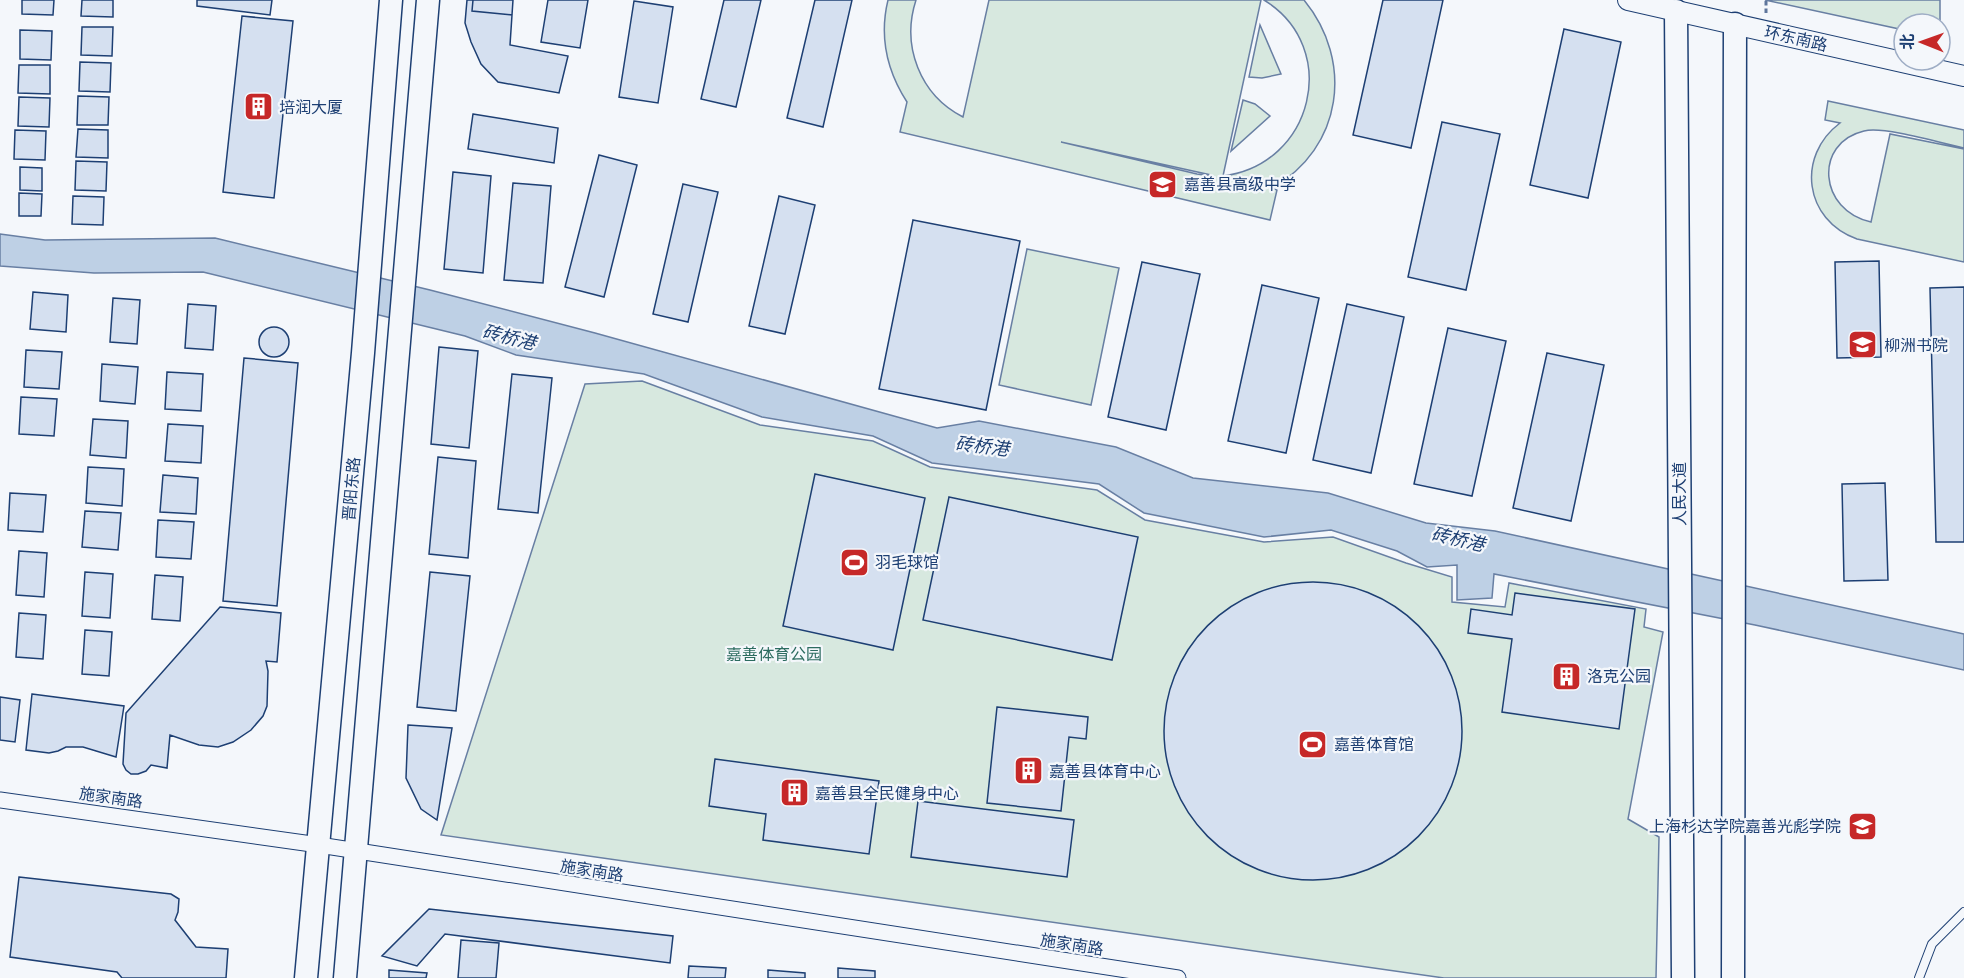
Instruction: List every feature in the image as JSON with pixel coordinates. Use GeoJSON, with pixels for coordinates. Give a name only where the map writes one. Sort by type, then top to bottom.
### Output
{"type":"FeatureCollection","features":[{"type":"Feature","properties":{"kind":"main road","name":"晋阳东路"},"geometry":{"type":"LineString","coordinates":[[306,978],[363,352],[391,0]]}},
{"type":"Feature","properties":{"kind":"main road"},"geometry":{"type":"LineString","coordinates":[[345,978],[428,0]]}},
{"type":"Feature","properties":{"kind":"main road","name":"人民大道"},"geometry":{"type":"LineString","coordinates":[[1676,11],[1683,978]]}},
{"type":"Feature","properties":{"kind":"main road"},"geometry":{"type":"LineString","coordinates":[[1733,978],[1735,24]]}},
{"type":"Feature","properties":{"kind":"street","name":"环东南路"},"geometry":{"type":"LineString","coordinates":[[1628,0],[1964,76]]}},
{"type":"Feature","properties":{"kind":"street","name":"施家南路"},"geometry":{"type":"LineString","coordinates":[[0,800],[319,845],[1178,978]]}},
{"type":"Feature","properties":{"kind":"lane"},"geometry":{"type":"LineString","coordinates":[[1919,978],[1932,944],[1964,912]]}},
{"type":"Feature","properties":{"kind":"green space"},"geometry":{"type":"Polygon","coordinates":[[[888,0],[916,0],[911,35],[918,68],[935,96],[948,108],[963,117],[989,0],[1261,0],[1223,176],[1254,167],[1278,151],[1296,128],[1307,102],[1309,74],[1303,46],[1288,21],[1264,0],[1304,0],[1320,24],[1330,49],[1335,76],[1333,102],[1327,127],[1314,150],[1296,171],[1272,188],[1277,190],[1270,220],[900,132],[907,102],[890,66],[885,40],[885,14],[888,0]],[[1061,142],[1197,174],[1211,175],[1061,142]]]}},
{"type":"Feature","properties":{"kind":"green space"},"geometry":{"type":"Polygon","coordinates":[[[1765,0],[1940,0],[1940,12],[1892,12],[1892,27],[1765,0]]]}},
{"type":"Feature","properties":{"kind":"green space"},"geometry":{"type":"Polygon","coordinates":[[[1260,25],[1281,74],[1262,78],[1249,77],[1260,25]]]}},
{"type":"Feature","properties":{"kind":"green space"},"geometry":{"type":"Polygon","coordinates":[[[1243,100],[1255,104],[1270,116],[1231,151],[1243,100]]]}},
{"type":"Feature","properties":{"kind":"green space"},"geometry":{"type":"Polygon","coordinates":[[[1828,101],[1964,130],[1964,148],[1898,133],[1864,131],[1848,138],[1836,149],[1830,162],[1829,177],[1832,192],[1841,205],[1854,215],[1871,222],[1890,134],[1964,149],[1964,262],[1857,239],[1839,230],[1826,218],[1817,203],[1812,186],[1812,169],[1817,152],[1826,137],[1840,123],[1825,120],[1828,101]]]}},
{"type":"Feature","properties":{"kind":"green space"},"geometry":{"type":"Polygon","coordinates":[[[1027,249],[1119,268],[1091,405],[999,385],[1027,249]]]}},
{"type":"Feature","properties":{"kind":"green space","name":"嘉善体育公园"},"geometry":{"type":"Polygon","coordinates":[[[642,381],[760,425],[873,441],[930,467],[1097,490],[1145,520],[1264,542],[1333,537],[1452,577],[1452,602],[1505,607],[1509,583],[1646,609],[1644,627],[1663,632],[1628,819],[1659,837],[1656,978],[1444,978],[441,835],[585,384],[642,381]]]}},
{"type":"Feature","properties":{"kind":"water","name":"砖桥港"},"geometry":{"type":"Polygon","coordinates":[[[0,234],[45,240],[215,238],[595,333],[937,428],[979,421],[1116,447],[1193,478],[1328,493],[1426,523],[1495,531],[1964,634],[1964,670],[1755,625],[1494,574],[1492,598],[1457,600],[1457,565],[1427,567],[1397,551],[1331,530],[1264,537],[1144,513],[1099,484],[932,463],[873,436],[762,417],[644,374],[516,355],[465,336],[203,272],[94,273],[0,266],[0,234]]]}},
{"type":"Feature","properties":{"kind":"building"},"geometry":{"type":"Polygon","coordinates":[[[22,0],[54,0],[53,15],[22,14],[22,0]]]}},
{"type":"Feature","properties":{"kind":"building"},"geometry":{"type":"Polygon","coordinates":[[[82,0],[113,0],[113,17],[81,16],[82,0]]]}},
{"type":"Feature","properties":{"kind":"building"},"geometry":{"type":"Polygon","coordinates":[[[197,0],[272,0],[270,15],[197,6],[197,0]]]}},
{"type":"Feature","properties":{"kind":"building"},"geometry":{"type":"Polygon","coordinates":[[[467,0],[473,0],[472,11],[512,15],[510,45],[568,56],[559,93],[498,82],[481,64],[471,42],[465,23],[467,0]]]}},
{"type":"Feature","properties":{"kind":"building"},"geometry":{"type":"Polygon","coordinates":[[[473,0],[513,0],[512,15],[472,11],[473,0]]]}},
{"type":"Feature","properties":{"kind":"building"},"geometry":{"type":"Polygon","coordinates":[[[548,0],[588,0],[580,48],[541,42],[548,0]]]}},
{"type":"Feature","properties":{"kind":"building"},"geometry":{"type":"Polygon","coordinates":[[[724,0],[761,0],[736,107],[701,99],[724,0]]]}},
{"type":"Feature","properties":{"kind":"building"},"geometry":{"type":"Polygon","coordinates":[[[815,0],[852,0],[823,127],[787,118],[815,0]]]}},
{"type":"Feature","properties":{"kind":"building"},"geometry":{"type":"Polygon","coordinates":[[[1383,0],[1443,0],[1411,148],[1353,135],[1383,0]]]}},
{"type":"Feature","properties":{"kind":"building"},"geometry":{"type":"Polygon","coordinates":[[[634,1],[673,7],[658,103],[619,97],[634,1]]]}},
{"type":"Feature","properties":{"kind":"building","name":"培润大厦"},"geometry":{"type":"Polygon","coordinates":[[[242,16],[293,21],[274,198],[223,192],[242,16]]]}},
{"type":"Feature","properties":{"kind":"building"},"geometry":{"type":"Polygon","coordinates":[[[82,27],[113,27],[112,56],[81,55],[82,27]]]}},
{"type":"Feature","properties":{"kind":"building"},"geometry":{"type":"Polygon","coordinates":[[[1564,29],[1621,42],[1588,198],[1530,185],[1564,29]]]}},
{"type":"Feature","properties":{"kind":"building"},"geometry":{"type":"Polygon","coordinates":[[[20,30],[52,31],[51,60],[20,59],[20,30]]]}},
{"type":"Feature","properties":{"kind":"building"},"geometry":{"type":"Polygon","coordinates":[[[80,62],[111,63],[110,92],[79,91],[80,62]]]}},
{"type":"Feature","properties":{"kind":"building"},"geometry":{"type":"Polygon","coordinates":[[[19,65],[50,65],[50,94],[18,93],[19,65]]]}},
{"type":"Feature","properties":{"kind":"building"},"geometry":{"type":"Polygon","coordinates":[[[78,96],[109,97],[108,125],[77,125],[78,96]]]}},
{"type":"Feature","properties":{"kind":"building"},"geometry":{"type":"Polygon","coordinates":[[[19,97],[50,98],[49,127],[18,126],[19,97]]]}},
{"type":"Feature","properties":{"kind":"building"},"geometry":{"type":"Polygon","coordinates":[[[473,114],[558,128],[554,163],[468,149],[473,114]]]}},
{"type":"Feature","properties":{"kind":"building"},"geometry":{"type":"Polygon","coordinates":[[[1442,122],[1500,134],[1466,290],[1408,277],[1442,122]]]}},
{"type":"Feature","properties":{"kind":"building"},"geometry":{"type":"Polygon","coordinates":[[[78,129],[108,130],[108,158],[76,157],[78,129]]]}},
{"type":"Feature","properties":{"kind":"building"},"geometry":{"type":"Polygon","coordinates":[[[15,130],[46,131],[45,160],[14,159],[15,130]]]}},
{"type":"Feature","properties":{"kind":"building"},"geometry":{"type":"Polygon","coordinates":[[[599,155],[637,165],[604,297],[565,287],[599,155]]]}},
{"type":"Feature","properties":{"kind":"building"},"geometry":{"type":"Polygon","coordinates":[[[76,161],[107,162],[106,191],[75,190],[76,161]]]}},
{"type":"Feature","properties":{"kind":"building"},"geometry":{"type":"Polygon","coordinates":[[[20,167],[42,168],[42,191],[20,190],[20,167]]]}},
{"type":"Feature","properties":{"kind":"building"},"geometry":{"type":"Polygon","coordinates":[[[453,172],[491,176],[483,273],[444,269],[453,172]]]}},
{"type":"Feature","properties":{"kind":"building"},"geometry":{"type":"Polygon","coordinates":[[[513,183],[551,186],[543,283],[504,280],[513,183]]]}},
{"type":"Feature","properties":{"kind":"building"},"geometry":{"type":"Polygon","coordinates":[[[683,184],[718,192],[688,322],[653,314],[683,184]]]}},
{"type":"Feature","properties":{"kind":"building"},"geometry":{"type":"Polygon","coordinates":[[[19,193],[42,194],[41,216],[19,216],[19,193]]]}},
{"type":"Feature","properties":{"kind":"building"},"geometry":{"type":"Polygon","coordinates":[[[73,196],[104,197],[103,225],[72,224],[73,196]]]}},
{"type":"Feature","properties":{"kind":"building"},"geometry":{"type":"Polygon","coordinates":[[[779,196],[815,205],[785,334],[749,326],[779,196]]]}},
{"type":"Feature","properties":{"kind":"building"},"geometry":{"type":"Polygon","coordinates":[[[913,220],[1020,241],[986,410],[879,389],[913,220]]]}},
{"type":"Feature","properties":{"kind":"building"},"geometry":{"type":"Polygon","coordinates":[[[1879,261],[1881,357],[1837,358],[1835,262],[1879,261]]]}},
{"type":"Feature","properties":{"kind":"building"},"geometry":{"type":"Polygon","coordinates":[[[1142,262],[1200,274],[1166,430],[1108,417],[1142,262]]]}},
{"type":"Feature","properties":{"kind":"building"},"geometry":{"type":"Polygon","coordinates":[[[1262,285],[1319,298],[1286,453],[1228,441],[1262,285]]]}},
{"type":"Feature","properties":{"kind":"building"},"geometry":{"type":"Polygon","coordinates":[[[1964,287],[1964,542],[1936,542],[1930,288],[1964,287]]]}},
{"type":"Feature","properties":{"kind":"building"},"geometry":{"type":"Polygon","coordinates":[[[33,292],[68,295],[66,332],[30,329],[33,292]]]}},
{"type":"Feature","properties":{"kind":"building"},"geometry":{"type":"Polygon","coordinates":[[[113,298],[140,300],[137,344],[110,342],[113,298]]]}},
{"type":"Feature","properties":{"kind":"building"},"geometry":{"type":"Polygon","coordinates":[[[188,304],[216,306],[213,350],[185,348],[188,304]]]}},
{"type":"Feature","properties":{"kind":"building"},"geometry":{"type":"Polygon","coordinates":[[[1347,304],[1404,317],[1371,473],[1313,460],[1347,304]]]}},
{"type":"Feature","properties":{"kind":"building"},"geometry":{"type":"Polygon","coordinates":[[[274,327],[285,331],[289,342],[285,353],[274,357],[263,353],[259,342],[263,331],[274,327]]]}},
{"type":"Feature","properties":{"kind":"building"},"geometry":{"type":"Polygon","coordinates":[[[1448,328],[1506,341],[1472,496],[1414,484],[1448,328]]]}},
{"type":"Feature","properties":{"kind":"building"},"geometry":{"type":"Polygon","coordinates":[[[439,347],[478,351],[469,448],[431,444],[439,347]]]}},
{"type":"Feature","properties":{"kind":"building"},"geometry":{"type":"Polygon","coordinates":[[[26,350],[62,352],[59,389],[24,387],[26,350]]]}},
{"type":"Feature","properties":{"kind":"building"},"geometry":{"type":"Polygon","coordinates":[[[1547,353],[1604,365],[1571,521],[1513,508],[1547,353]]]}},
{"type":"Feature","properties":{"kind":"building"},"geometry":{"type":"Polygon","coordinates":[[[244,358],[298,363],[277,606],[223,601],[244,358]]]}},
{"type":"Feature","properties":{"kind":"building"},"geometry":{"type":"Polygon","coordinates":[[[102,364],[138,367],[135,404],[100,401],[102,364]]]}},
{"type":"Feature","properties":{"kind":"building"},"geometry":{"type":"Polygon","coordinates":[[[167,372],[203,374],[201,411],[165,409],[167,372]]]}},
{"type":"Feature","properties":{"kind":"building"},"geometry":{"type":"Polygon","coordinates":[[[512,374],[552,378],[538,513],[498,509],[512,374]]]}},
{"type":"Feature","properties":{"kind":"building"},"geometry":{"type":"Polygon","coordinates":[[[21,397],[57,399],[54,436],[19,434],[21,397]]]}},
{"type":"Feature","properties":{"kind":"building"},"geometry":{"type":"Polygon","coordinates":[[[93,419],[128,421],[126,458],[90,455],[93,419]]]}},
{"type":"Feature","properties":{"kind":"building"},"geometry":{"type":"Polygon","coordinates":[[[168,424],[203,426],[201,463],[165,461],[168,424]]]}},
{"type":"Feature","properties":{"kind":"building"},"geometry":{"type":"Polygon","coordinates":[[[438,457],[476,461],[468,558],[429,554],[438,457]]]}},
{"type":"Feature","properties":{"kind":"building"},"geometry":{"type":"Polygon","coordinates":[[[88,467],[124,469],[122,506],[86,503],[88,467]]]}},
{"type":"Feature","properties":{"kind":"building","name":"羽毛球馆"},"geometry":{"type":"Polygon","coordinates":[[[815,474],[925,498],[893,650],[783,626],[815,474]]]}},
{"type":"Feature","properties":{"kind":"building"},"geometry":{"type":"Polygon","coordinates":[[[163,475],[198,478],[196,514],[160,512],[163,475]]]}},
{"type":"Feature","properties":{"kind":"building"},"geometry":{"type":"Polygon","coordinates":[[[1885,483],[1888,580],[1844,581],[1842,484],[1885,483]]]}},
{"type":"Feature","properties":{"kind":"building"},"geometry":{"type":"Polygon","coordinates":[[[10,493],[46,495],[43,532],[8,530],[10,493]]]}},
{"type":"Feature","properties":{"kind":"building"},"geometry":{"type":"Polygon","coordinates":[[[949,497],[1138,537],[1112,660],[923,620],[949,497]]]}},
{"type":"Feature","properties":{"kind":"building"},"geometry":{"type":"Polygon","coordinates":[[[85,511],[121,513],[118,550],[82,547],[85,511]]]}},
{"type":"Feature","properties":{"kind":"building"},"geometry":{"type":"Polygon","coordinates":[[[158,520],[194,522],[191,559],[156,557],[158,520]]]}},
{"type":"Feature","properties":{"kind":"building"},"geometry":{"type":"Polygon","coordinates":[[[19,551],[47,553],[44,597],[16,595],[19,551]]]}},
{"type":"Feature","properties":{"kind":"building"},"geometry":{"type":"Polygon","coordinates":[[[85,572],[113,574],[110,618],[82,616],[85,572]]]}},
{"type":"Feature","properties":{"kind":"building"},"geometry":{"type":"Polygon","coordinates":[[[430,572],[470,576],[456,711],[417,707],[430,572]]]}},
{"type":"Feature","properties":{"kind":"building"},"geometry":{"type":"Polygon","coordinates":[[[155,575],[183,577],[180,621],[152,619],[155,575]]]}},
{"type":"Feature","properties":{"kind":"building","name":"嘉善体育馆"},"geometry":{"type":"Polygon","coordinates":[[[1313,582],[1342,585],[1370,594],[1396,607],[1418,626],[1437,648],[1450,674],[1459,702],[1462,731],[1459,760],[1450,788],[1437,814],[1418,836],[1396,855],[1370,868],[1342,877],[1313,880],[1284,877],[1256,868],[1230,855],[1208,836],[1189,814],[1176,788],[1167,760],[1164,731],[1167,702],[1176,674],[1189,648],[1208,626],[1230,607],[1256,594],[1284,585],[1313,582]]]}},
{"type":"Feature","properties":{"kind":"building","name":"洛克公园"},"geometry":{"type":"Polygon","coordinates":[[[1515,593],[1635,609],[1619,729],[1502,712],[1512,639],[1468,633],[1471,609],[1512,615],[1515,593]]]}},
{"type":"Feature","properties":{"kind":"building"},"geometry":{"type":"Polygon","coordinates":[[[220,607],[281,613],[277,662],[266,661],[267,706],[263,716],[251,730],[233,742],[218,747],[199,745],[170,735],[167,768],[151,765],[146,771],[131,774],[123,764],[126,713],[220,607]]]}},
{"type":"Feature","properties":{"kind":"building"},"geometry":{"type":"Polygon","coordinates":[[[19,613],[46,615],[43,659],[16,657],[19,613]]]}},
{"type":"Feature","properties":{"kind":"building"},"geometry":{"type":"Polygon","coordinates":[[[85,630],[112,632],[109,676],[82,674],[85,630]]]}},
{"type":"Feature","properties":{"kind":"building"},"geometry":{"type":"Polygon","coordinates":[[[32,694],[124,706],[116,757],[83,747],[66,747],[49,753],[26,750],[32,694]]]}},
{"type":"Feature","properties":{"kind":"building"},"geometry":{"type":"Polygon","coordinates":[[[0,697],[20,700],[15,742],[0,740],[0,697]]]}},
{"type":"Feature","properties":{"kind":"building","name":"嘉善县体育中心"},"geometry":{"type":"Polygon","coordinates":[[[997,707],[1088,717],[1086,739],[1069,737],[1061,811],[987,803],[997,707]]]}},
{"type":"Feature","properties":{"kind":"building"},"geometry":{"type":"Polygon","coordinates":[[[408,725],[452,728],[437,820],[421,809],[406,778],[408,725]]]}},
{"type":"Feature","properties":{"kind":"building","name":"嘉善县全民健身中心"},"geometry":{"type":"Polygon","coordinates":[[[715,759],[879,781],[869,854],[763,840],[766,814],[709,806],[715,759]]]}},
{"type":"Feature","properties":{"kind":"building"},"geometry":{"type":"Polygon","coordinates":[[[918,801],[1074,820],[1067,877],[911,857],[918,801]]]}},
{"type":"Feature","properties":{"kind":"building"},"geometry":{"type":"Polygon","coordinates":[[[19,877],[171,894],[179,899],[175,920],[196,947],[228,949],[226,978],[122,978],[117,972],[10,957],[19,877]]]}},
{"type":"Feature","properties":{"kind":"building"},"geometry":{"type":"Polygon","coordinates":[[[429,909],[673,936],[670,963],[445,934],[417,966],[382,956],[429,909]]]}},
{"type":"Feature","properties":{"kind":"building"},"geometry":{"type":"Polygon","coordinates":[[[461,940],[499,943],[496,978],[458,978],[461,940]]]}},
{"type":"Feature","properties":{"kind":"building"},"geometry":{"type":"Polygon","coordinates":[[[689,966],[726,968],[725,978],[688,978],[689,966]]]}},
{"type":"Feature","properties":{"kind":"building"},"geometry":{"type":"Polygon","coordinates":[[[838,968],[875,971],[875,978],[838,978],[838,968]]]}},
{"type":"Feature","properties":{"kind":"building"},"geometry":{"type":"Polygon","coordinates":[[[389,970],[427,973],[426,978],[389,978],[389,970]]]}},
{"type":"Feature","properties":{"kind":"building"},"geometry":{"type":"Polygon","coordinates":[[[768,970],[805,973],[805,978],[768,978],[768,970]]]}},
{"type":"Feature","properties":{"kind":"place","name":"培润大厦"},"geometry":{"type":"Point","coordinates":[258,107]}},
{"type":"Feature","properties":{"kind":"place","name":"嘉善县高级中学"},"geometry":{"type":"Point","coordinates":[1163,184]}},
{"type":"Feature","properties":{"kind":"place","name":"柳洲书院"},"geometry":{"type":"Point","coordinates":[1863,345]}},
{"type":"Feature","properties":{"kind":"place","name":"羽毛球馆"},"geometry":{"type":"Point","coordinates":[854,562]}},
{"type":"Feature","properties":{"kind":"place","name":"洛克公园"},"geometry":{"type":"Point","coordinates":[1566,676]}},
{"type":"Feature","properties":{"kind":"place","name":"嘉善体育馆"},"geometry":{"type":"Point","coordinates":[1313,744]}},
{"type":"Feature","properties":{"kind":"place","name":"嘉善县体育中心"},"geometry":{"type":"Point","coordinates":[1028,771]}},
{"type":"Feature","properties":{"kind":"place","name":"嘉善县全民健身中心"},"geometry":{"type":"Point","coordinates":[794,793]}},
{"type":"Feature","properties":{"kind":"place","name":"上海杉达学院嘉善光彪学院"},"geometry":{"type":"Point","coordinates":[1862,826]}}]}
